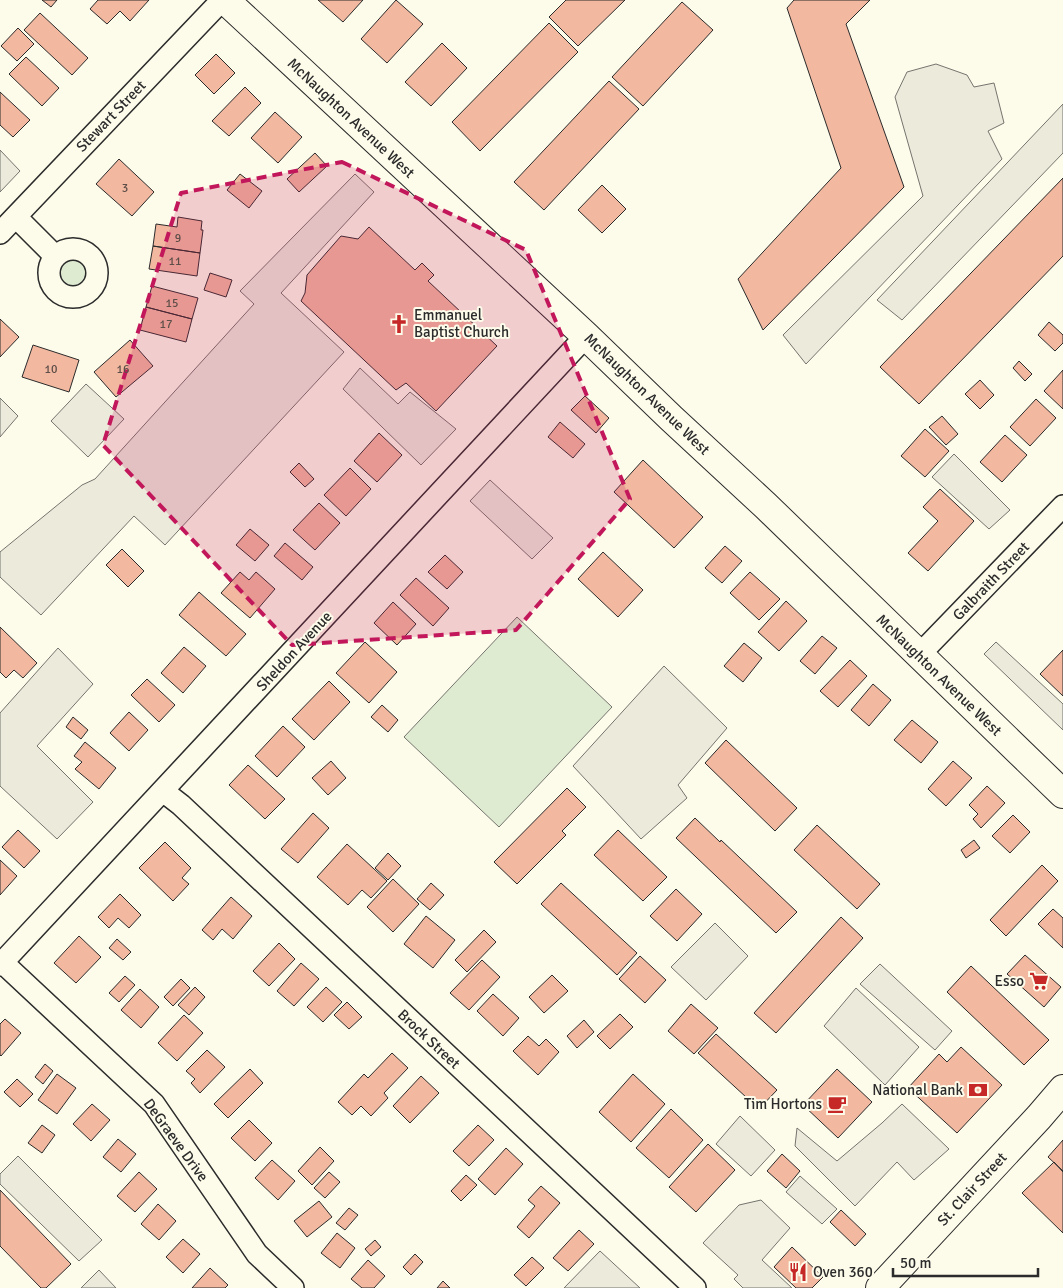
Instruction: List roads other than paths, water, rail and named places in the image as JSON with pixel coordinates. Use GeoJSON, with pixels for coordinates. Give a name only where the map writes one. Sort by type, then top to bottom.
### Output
{"type":"FeatureCollection","features":[{"type":"Feature","properties":{"kind":"main road","name":"McNaughton Avenue West"},"geometry":{"type":"LineString","coordinates":[[224,0],[766,506],[1063,794]]}},
{"type":"Feature","properties":{"kind":"main road","name":"St. Clair Street"},"geometry":{"type":"LineString","coordinates":[[880,1288],[1063,1089]]}},
{"type":"Feature","properties":{"kind":"street","name":"Stewart Street"},"geometry":{"type":"LineString","coordinates":[[0,233],[224,0]]}},
{"type":"Feature","properties":{"kind":"street"},"geometry":{"type":"LineString","coordinates":[[16,216],[55,256]]}},
{"type":"Feature","properties":{"kind":"street","name":"Sheldon Avenue"},"geometry":{"type":"LineString","coordinates":[[1,964],[586,336]]}},
{"type":"Feature","properties":{"kind":"street","name":"Galbraith Street"},"geometry":{"type":"LineString","coordinates":[[919,655],[1063,506]]}},
{"type":"Feature","properties":{"kind":"street","name":"Brock Street"},"geometry":{"type":"LineString","coordinates":[[163,791],[181,805],[695,1288]]}},
{"type":"Feature","properties":{"kind":"street","name":"DeGraeve Drive"},"geometry":{"type":"LineString","coordinates":[[1,964],[154,1104],[257,1254],[293,1288]]}},
{"type":"Feature","properties":{"kind":"place","name":"Emmanuel Baptist Church"},"geometry":{"type":"Point","coordinates":[399,324]}},
{"type":"Feature","properties":{"kind":"place","name":"Esso"},"geometry":{"type":"Point","coordinates":[1039,981]}},
{"type":"Feature","properties":{"kind":"place","name":"National Bank"},"geometry":{"type":"Point","coordinates":[978,1090]}},
{"type":"Feature","properties":{"kind":"place","name":"Tim Hortons"},"geometry":{"type":"Point","coordinates":[837,1104]}},
{"type":"Feature","properties":{"kind":"place","name":"Oven 360"},"geometry":{"type":"Point","coordinates":[798,1272]}}]}
